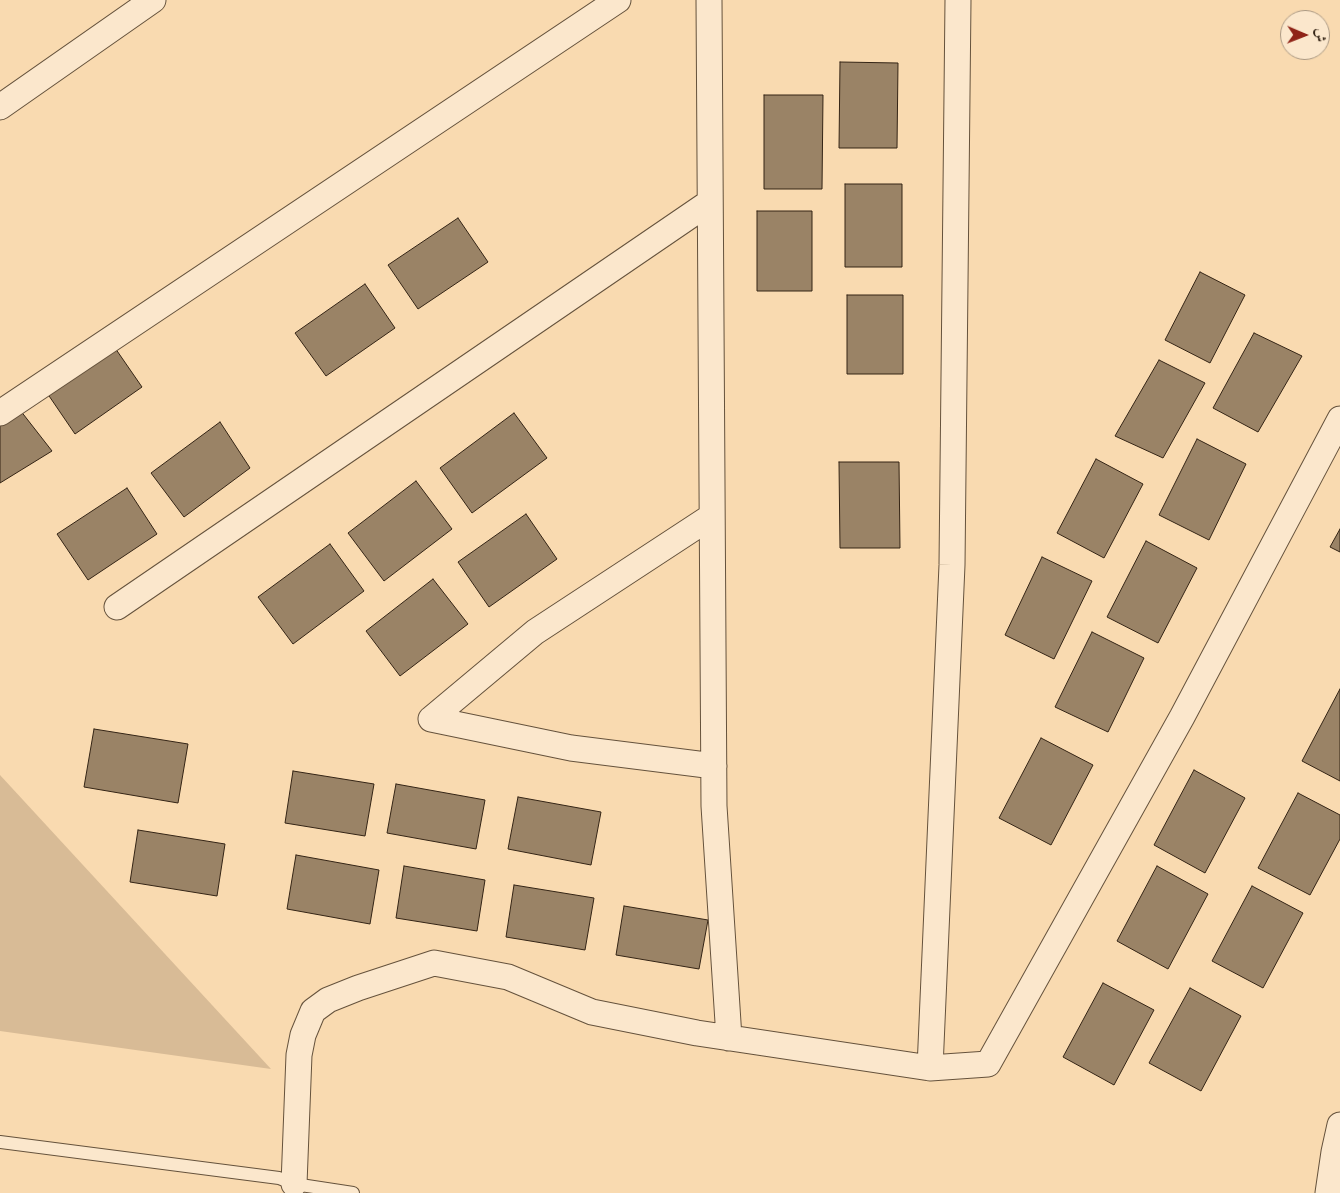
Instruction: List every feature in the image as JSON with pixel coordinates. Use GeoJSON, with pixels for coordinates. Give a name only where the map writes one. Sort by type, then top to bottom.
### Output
{"type":"FeatureCollection","features":[{"type":"Feature","properties":{"kind":"street"},"geometry":{"type":"LineString","coordinates":[[0,107],[153,0]]}},
{"type":"Feature","properties":{"kind":"street"},"geometry":{"type":"LineString","coordinates":[[0,413],[618,0]]}},
{"type":"Feature","properties":{"kind":"street"},"geometry":{"type":"LineString","coordinates":[[709,0],[714,806],[729,1038]]}},
{"type":"Feature","properties":{"kind":"street"},"geometry":{"type":"LineString","coordinates":[[930,1068],[952,565],[958,0]]}},
{"type":"Feature","properties":{"kind":"street"},"geometry":{"type":"LineString","coordinates":[[117,607],[710,202]]}},
{"type":"Feature","properties":{"kind":"street"},"geometry":{"type":"LineString","coordinates":[[294,1189],[299,1055],[303,1035],[313,1011],[328,1000],[358,988],[434,963],[508,977],[592,1012],[697,1033],[930,1068],[988,1064],[1182,716],[1340,419]]}},
{"type":"Feature","properties":{"kind":"street"},"geometry":{"type":"LineString","coordinates":[[712,516],[535,632],[431,719],[571,748],[714,766]]}},
{"type":"Feature","properties":{"kind":"street"},"geometry":{"type":"LineString","coordinates":[[1328,1193],[1340,1125]]}},
{"type":"Feature","properties":{"kind":"lane"},"geometry":{"type":"LineString","coordinates":[[0,1142],[279,1178],[294,1189],[353,1193]]}},
{"type":"Feature","properties":{"kind":"shaded area"},"geometry":{"type":"Polygon","coordinates":[[[0,775],[271,1069],[0,1031],[0,775]]]}},
{"type":"Feature","properties":{"kind":"building"},"geometry":{"type":"Polygon","coordinates":[[[840,62],[898,63],[897,148],[839,148],[840,62]]]}},
{"type":"Feature","properties":{"kind":"building"},"geometry":{"type":"Polygon","coordinates":[[[764,95],[823,95],[822,189],[764,189],[764,95]]]}},
{"type":"Feature","properties":{"kind":"building"},"geometry":{"type":"Polygon","coordinates":[[[845,184],[902,184],[902,267],[845,267],[845,184]]]}},
{"type":"Feature","properties":{"kind":"building"},"geometry":{"type":"Polygon","coordinates":[[[757,211],[812,211],[812,291],[757,291],[757,211]]]}},
{"type":"Feature","properties":{"kind":"building"},"geometry":{"type":"Polygon","coordinates":[[[458,218],[488,262],[418,309],[388,265],[458,218]]]}},
{"type":"Feature","properties":{"kind":"building"},"geometry":{"type":"Polygon","coordinates":[[[1200,272],[1245,295],[1210,363],[1165,340],[1200,272]]]}},
{"type":"Feature","properties":{"kind":"building"},"geometry":{"type":"Polygon","coordinates":[[[365,284],[395,328],[326,376],[295,333],[365,284]]]}},
{"type":"Feature","properties":{"kind":"building"},"geometry":{"type":"Polygon","coordinates":[[[847,295],[903,295],[903,374],[847,374],[847,295]]]}},
{"type":"Feature","properties":{"kind":"building"},"geometry":{"type":"Polygon","coordinates":[[[1254,333],[1302,356],[1258,432],[1213,408],[1254,333]]]}},
{"type":"Feature","properties":{"kind":"building"},"geometry":{"type":"Polygon","coordinates":[[[113,345],[142,387],[75,434],[45,390],[113,345]]]}},
{"type":"Feature","properties":{"kind":"building"},"geometry":{"type":"Polygon","coordinates":[[[1159,360],[1205,383],[1163,458],[1115,436],[1159,360]]]}},
{"type":"Feature","properties":{"kind":"building"},"geometry":{"type":"Polygon","coordinates":[[[20,410],[52,451],[0,483],[0,424],[20,410]]]}},
{"type":"Feature","properties":{"kind":"building"},"geometry":{"type":"Polygon","coordinates":[[[514,413],[547,458],[472,513],[440,468],[514,413]]]}},
{"type":"Feature","properties":{"kind":"building"},"geometry":{"type":"Polygon","coordinates":[[[220,422],[250,468],[184,517],[151,473],[220,422]]]}},
{"type":"Feature","properties":{"kind":"building"},"geometry":{"type":"Polygon","coordinates":[[[1197,439],[1246,464],[1209,540],[1159,515],[1197,439]]]}},
{"type":"Feature","properties":{"kind":"building"},"geometry":{"type":"Polygon","coordinates":[[[1096,459],[1143,484],[1104,558],[1057,533],[1096,459]]]}},
{"type":"Feature","properties":{"kind":"building"},"geometry":{"type":"Polygon","coordinates":[[[839,462],[899,462],[900,548],[840,548],[839,462]]]}},
{"type":"Feature","properties":{"kind":"building"},"geometry":{"type":"Polygon","coordinates":[[[416,481],[452,529],[384,581],[348,533],[416,481]]]}},
{"type":"Feature","properties":{"kind":"building"},"geometry":{"type":"Polygon","coordinates":[[[127,488],[157,534],[88,580],[57,534],[127,488]]]}},
{"type":"Feature","properties":{"kind":"building"},"geometry":{"type":"Polygon","coordinates":[[[526,514],[557,559],[489,607],[458,562],[526,514]]]}},
{"type":"Feature","properties":{"kind":"building"},"geometry":{"type":"Polygon","coordinates":[[[1340,529],[1340,552],[1330,547],[1340,529]]]}},
{"type":"Feature","properties":{"kind":"building"},"geometry":{"type":"Polygon","coordinates":[[[1146,541],[1197,568],[1158,643],[1107,617],[1146,541]]]}},
{"type":"Feature","properties":{"kind":"building"},"geometry":{"type":"Polygon","coordinates":[[[330,544],[364,591],[293,644],[258,597],[330,544]]]}},
{"type":"Feature","properties":{"kind":"building"},"geometry":{"type":"Polygon","coordinates":[[[1042,557],[1092,581],[1054,659],[1005,635],[1042,557]]]}},
{"type":"Feature","properties":{"kind":"building"},"geometry":{"type":"Polygon","coordinates":[[[433,579],[468,624],[400,676],[366,631],[433,579]]]}},
{"type":"Feature","properties":{"kind":"building"},"geometry":{"type":"Polygon","coordinates":[[[1092,632],[1144,658],[1108,732],[1055,707],[1092,632]]]}},
{"type":"Feature","properties":{"kind":"building"},"geometry":{"type":"Polygon","coordinates":[[[1340,689],[1340,781],[1302,761],[1340,689]]]}},
{"type":"Feature","properties":{"kind":"building"},"geometry":{"type":"Polygon","coordinates":[[[94,729],[188,744],[178,803],[84,787],[94,729]]]}},
{"type":"Feature","properties":{"kind":"building"},"geometry":{"type":"Polygon","coordinates":[[[1041,738],[1093,765],[1051,845],[999,818],[1041,738]]]}},
{"type":"Feature","properties":{"kind":"building"},"geometry":{"type":"Polygon","coordinates":[[[1194,770],[1245,798],[1205,873],[1154,845],[1194,770]]]}},
{"type":"Feature","properties":{"kind":"building"},"geometry":{"type":"Polygon","coordinates":[[[293,771],[374,784],[365,836],[285,823],[293,771]]]}},
{"type":"Feature","properties":{"kind":"building"},"geometry":{"type":"Polygon","coordinates":[[[396,784],[485,800],[476,849],[387,833],[396,784]]]}},
{"type":"Feature","properties":{"kind":"building"},"geometry":{"type":"Polygon","coordinates":[[[1298,793],[1340,815],[1340,839],[1310,895],[1258,868],[1298,793]]]}},
{"type":"Feature","properties":{"kind":"building"},"geometry":{"type":"Polygon","coordinates":[[[518,797],[601,812],[591,865],[508,849],[518,797]]]}},
{"type":"Feature","properties":{"kind":"building"},"geometry":{"type":"Polygon","coordinates":[[[138,830],[225,844],[217,896],[130,882],[138,830]]]}},
{"type":"Feature","properties":{"kind":"building"},"geometry":{"type":"Polygon","coordinates":[[[296,855],[379,870],[370,924],[287,909],[296,855]]]}},
{"type":"Feature","properties":{"kind":"building"},"geometry":{"type":"Polygon","coordinates":[[[404,866],[485,880],[477,931],[396,918],[404,866]]]}},
{"type":"Feature","properties":{"kind":"building"},"geometry":{"type":"Polygon","coordinates":[[[1157,866],[1208,894],[1168,969],[1117,941],[1157,866]]]}},
{"type":"Feature","properties":{"kind":"building"},"geometry":{"type":"Polygon","coordinates":[[[514,885],[594,898],[585,950],[506,937],[514,885]]]}},
{"type":"Feature","properties":{"kind":"building"},"geometry":{"type":"Polygon","coordinates":[[[1252,886],[1303,913],[1263,988],[1212,961],[1252,886]]]}},
{"type":"Feature","properties":{"kind":"building"},"geometry":{"type":"Polygon","coordinates":[[[624,906],[708,920],[699,969],[616,955],[624,906]]]}},
{"type":"Feature","properties":{"kind":"building"},"geometry":{"type":"Polygon","coordinates":[[[1103,983],[1154,1010],[1114,1085],[1063,1057],[1103,983]]]}},
{"type":"Feature","properties":{"kind":"building"},"geometry":{"type":"Polygon","coordinates":[[[1190,988],[1241,1016],[1201,1091],[1149,1063],[1190,988]]]}}]}
